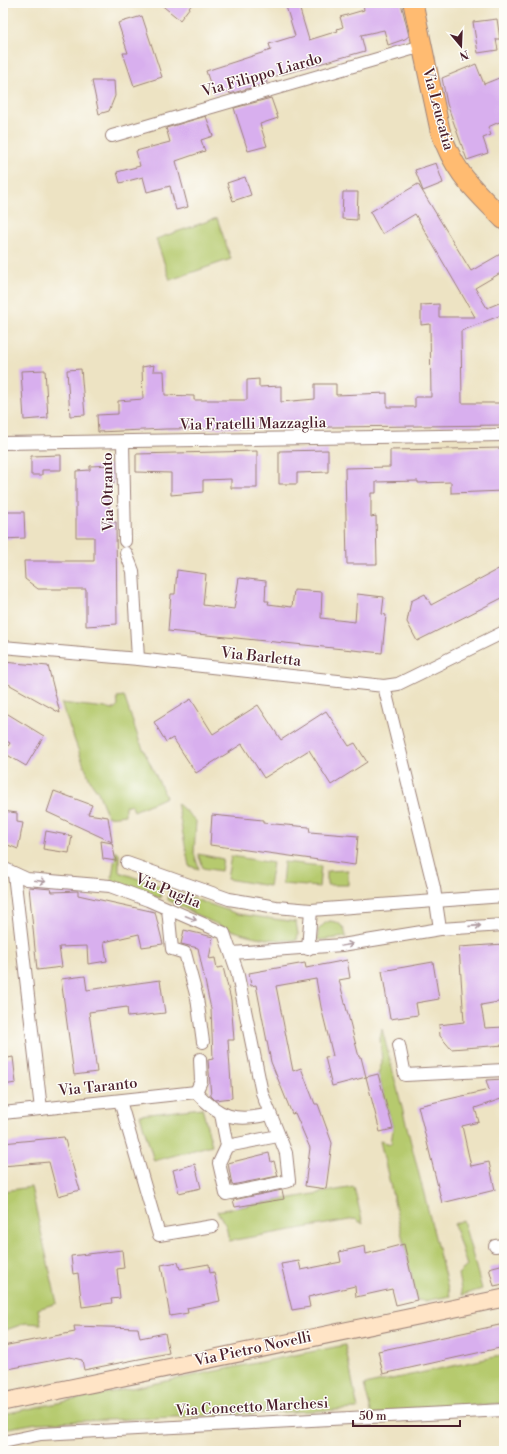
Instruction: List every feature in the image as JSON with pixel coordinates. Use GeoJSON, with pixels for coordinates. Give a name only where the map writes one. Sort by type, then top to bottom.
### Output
{"type":"FeatureCollection","features":[{"type":"Feature","properties":{"kind":"main road","name":"Via Leucatia"},"geometry":{"type":"LineString","coordinates":[[414,3],[440,130],[452,161],[468,182],[504,220]]}},
{"type":"Feature","properties":{"kind":"main road","name":"Via Pietro Novelli"},"geometry":{"type":"LineString","coordinates":[[3,1402],[504,1298]]}},
{"type":"Feature","properties":{"kind":"street","name":"Via Filippo Liardo"},"geometry":{"type":"LineString","coordinates":[[112,136],[422,46]]}},
{"type":"Feature","properties":{"kind":"street","name":"Via Fratelli Mazzaglia"},"geometry":{"type":"LineString","coordinates":[[3,443],[504,435]]}},
{"type":"Feature","properties":{"kind":"street","name":"Via Otranto"},"geometry":{"type":"LineString","coordinates":[[123,442],[125,541]]}},
{"type":"Feature","properties":{"kind":"street"},"geometry":{"type":"LineString","coordinates":[[126,553],[134,571],[138,659]]}},
{"type":"Feature","properties":{"kind":"street","name":"Via Barletta"},"geometry":{"type":"LineString","coordinates":[[3,647],[138,659],[384,686],[398,684],[504,632]]}},
{"type":"Feature","properties":{"kind":"street"},"geometry":{"type":"LineString","coordinates":[[384,686],[436,900],[440,929]]}},
{"type":"Feature","properties":{"kind":"street","name":"Via Puglia"},"geometry":{"type":"LineString","coordinates":[[128,863],[229,899],[276,908],[311,910],[504,896]]}},
{"type":"Feature","properties":{"kind":"street"},"geometry":{"type":"LineString","coordinates":[[8,871],[41,1109]]}},
{"type":"Feature","properties":{"kind":"street","name":"Via Puglia"},"geometry":{"type":"LineString","coordinates":[[8,871],[27,879],[40,881],[110,886],[221,930],[224,933],[232,953],[262,1093],[269,1114],[286,1153],[289,1181],[226,1194],[219,1163],[227,1146]]}},
{"type":"Feature","properties":{"kind":"street"},"geometry":{"type":"LineString","coordinates":[[168,909],[172,949],[184,953],[197,998],[203,1042]]}},
{"type":"Feature","properties":{"kind":"street"},"geometry":{"type":"LineString","coordinates":[[308,949],[311,910]]}},
{"type":"Feature","properties":{"kind":"street"},"geometry":{"type":"LineString","coordinates":[[232,953],[308,949],[440,929],[504,924]]}},
{"type":"Feature","properties":{"kind":"street"},"geometry":{"type":"LineString","coordinates":[[399,1045],[405,1075],[504,1070]]}},
{"type":"Feature","properties":{"kind":"street"},"geometry":{"type":"LineString","coordinates":[[200,1059],[202,1081],[196,1092],[209,1106],[221,1114],[245,1118],[269,1114]]}},
{"type":"Feature","properties":{"kind":"street","name":"Via Taranto"},"geometry":{"type":"LineString","coordinates":[[3,1113],[196,1092]]}},
{"type":"Feature","properties":{"kind":"street"},"geometry":{"type":"LineString","coordinates":[[120,1101],[159,1235],[213,1226]]}},
{"type":"Feature","properties":{"kind":"street"},"geometry":{"type":"LineString","coordinates":[[221,1114],[227,1146],[278,1136]]}},
{"type":"Feature","properties":{"kind":"street","name":"Via Concetto Marchesi"},"geometry":{"type":"LineString","coordinates":[[3,1442],[41,1434],[504,1410]]}},
{"type":"Feature","properties":{"kind":"green space"},"geometry":{"type":"Polygon","coordinates":[[[217,218],[231,259],[170,280],[156,239],[217,218]]]}},
{"type":"Feature","properties":{"kind":"green space"},"geometry":{"type":"Polygon","coordinates":[[[124,696],[139,740],[166,797],[134,811],[131,804],[125,806],[125,815],[108,817],[98,792],[91,782],[83,763],[61,703],[115,709],[118,706],[117,697],[124,696]]]}},
{"type":"Feature","properties":{"kind":"green space"},"geometry":{"type":"Polygon","coordinates":[[[177,803],[196,821],[194,853],[199,869],[189,866],[177,803]]]}},
{"type":"Feature","properties":{"kind":"green space"},"geometry":{"type":"Polygon","coordinates":[[[116,851],[119,854],[119,872],[162,887],[160,898],[111,882],[116,851]]]}},
{"type":"Feature","properties":{"kind":"green space"},"geometry":{"type":"Polygon","coordinates":[[[198,854],[223,859],[221,871],[203,868],[198,854]]]}},
{"type":"Feature","properties":{"kind":"green space"},"geometry":{"type":"Polygon","coordinates":[[[231,856],[273,863],[269,886],[227,879],[231,856]]]}},
{"type":"Feature","properties":{"kind":"green space"},"geometry":{"type":"Polygon","coordinates":[[[284,862],[321,866],[319,887],[282,884],[284,862]]]}},
{"type":"Feature","properties":{"kind":"green space"},"geometry":{"type":"Polygon","coordinates":[[[348,870],[348,885],[327,885],[327,871],[348,870]]]}},
{"type":"Feature","properties":{"kind":"green space"},"geometry":{"type":"Polygon","coordinates":[[[169,890],[238,914],[296,922],[298,934],[297,940],[262,938],[230,929],[199,916],[168,900],[169,890]]]}},
{"type":"Feature","properties":{"kind":"green space"},"geometry":{"type":"Polygon","coordinates":[[[330,921],[341,926],[346,937],[318,940],[318,930],[325,923],[330,921]]]}},
{"type":"Feature","properties":{"kind":"green space"},"geometry":{"type":"Polygon","coordinates":[[[382,1029],[450,1296],[425,1301],[417,1300],[380,1141],[391,1144],[393,1129],[378,1074],[382,1062],[380,1038],[382,1029]]]}},
{"type":"Feature","properties":{"kind":"green space"},"geometry":{"type":"Polygon","coordinates":[[[202,1108],[212,1145],[154,1161],[140,1115],[202,1108]]]}},
{"type":"Feature","properties":{"kind":"green space"},"geometry":{"type":"Polygon","coordinates":[[[31,1187],[57,1303],[38,1309],[41,1324],[26,1323],[3,1331],[3,1191],[31,1187]]]}},
{"type":"Feature","properties":{"kind":"green space"},"geometry":{"type":"Polygon","coordinates":[[[354,1187],[363,1224],[355,1219],[229,1241],[226,1226],[217,1211],[354,1187]]]}},
{"type":"Feature","properties":{"kind":"green space"},"geometry":{"type":"Polygon","coordinates":[[[463,1220],[482,1289],[462,1295],[458,1274],[467,1266],[454,1224],[463,1220]]]}},
{"type":"Feature","properties":{"kind":"green space"},"geometry":{"type":"Polygon","coordinates":[[[345,1345],[358,1409],[37,1423],[3,1429],[3,1414],[345,1345]]]}},
{"type":"Feature","properties":{"kind":"green space"},"geometry":{"type":"Polygon","coordinates":[[[504,1355],[504,1403],[372,1415],[364,1385],[504,1355]]]}},
{"type":"Feature","properties":{"kind":"building"},"geometry":{"type":"Polygon","coordinates":[[[159,3],[193,3],[180,20],[159,3]]]}},
{"type":"Feature","properties":{"kind":"building"},"geometry":{"type":"Polygon","coordinates":[[[285,3],[298,3],[309,40],[338,31],[337,29],[343,27],[340,17],[364,10],[363,3],[401,3],[409,36],[388,45],[384,30],[361,35],[365,51],[266,79],[267,83],[230,94],[229,90],[214,95],[206,71],[271,50],[269,44],[295,36],[285,3]]]}},
{"type":"Feature","properties":{"kind":"building"},"geometry":{"type":"Polygon","coordinates":[[[142,16],[162,77],[134,86],[123,53],[128,53],[118,23],[142,16]]]}},
{"type":"Feature","properties":{"kind":"building"},"geometry":{"type":"Polygon","coordinates":[[[497,19],[500,39],[496,39],[498,50],[478,53],[473,22],[497,19]]]}},
{"type":"Feature","properties":{"kind":"building"},"geometry":{"type":"Polygon","coordinates":[[[476,64],[484,84],[504,76],[504,120],[488,127],[491,135],[483,138],[488,153],[467,160],[447,104],[442,78],[476,64]]]}},
{"type":"Feature","properties":{"kind":"building"},"geometry":{"type":"Polygon","coordinates":[[[92,81],[114,81],[115,96],[109,111],[99,114],[92,81]]]}},
{"type":"Feature","properties":{"kind":"building"},"geometry":{"type":"Polygon","coordinates":[[[271,98],[278,118],[260,124],[267,146],[248,151],[234,108],[271,98]]]}},
{"type":"Feature","properties":{"kind":"building"},"geometry":{"type":"Polygon","coordinates":[[[206,116],[213,136],[201,140],[205,151],[176,161],[188,207],[176,210],[170,186],[147,192],[143,177],[120,183],[117,172],[140,166],[136,151],[170,142],[166,128],[206,116]]]}},
{"type":"Feature","properties":{"kind":"building"},"geometry":{"type":"Polygon","coordinates":[[[436,163],[443,183],[423,191],[415,170],[436,163]]]}},
{"type":"Feature","properties":{"kind":"building"},"geometry":{"type":"Polygon","coordinates":[[[245,177],[251,195],[233,201],[227,183],[245,177]]]}},
{"type":"Feature","properties":{"kind":"building"},"geometry":{"type":"Polygon","coordinates":[[[418,184],[471,271],[504,252],[504,271],[475,288],[487,308],[504,301],[504,314],[461,331],[462,403],[504,403],[504,425],[166,429],[98,432],[97,415],[118,414],[118,401],[143,399],[142,367],[154,365],[153,371],[164,371],[165,395],[194,396],[194,400],[247,400],[247,380],[259,379],[259,387],[281,386],[281,402],[315,399],[315,384],[336,384],[336,395],[387,393],[387,407],[415,407],[415,397],[431,397],[430,324],[421,325],[421,305],[439,304],[439,317],[475,317],[415,214],[382,234],[370,212],[418,184]]]}},
{"type":"Feature","properties":{"kind":"building"},"geometry":{"type":"Polygon","coordinates":[[[343,192],[358,192],[357,220],[342,219],[343,192]]]}},
{"type":"Feature","properties":{"kind":"building"},"geometry":{"type":"Polygon","coordinates":[[[81,369],[85,415],[70,416],[67,370],[81,369]]]}},
{"type":"Feature","properties":{"kind":"building"},"geometry":{"type":"Polygon","coordinates":[[[45,370],[48,418],[24,420],[21,371],[45,370]]]}},
{"type":"Feature","properties":{"kind":"building"},"geometry":{"type":"Polygon","coordinates":[[[504,448],[504,491],[451,493],[451,482],[376,482],[376,493],[371,493],[371,517],[376,516],[377,564],[347,564],[345,468],[390,467],[390,450],[504,448]]]}},
{"type":"Feature","properties":{"kind":"building"},"geometry":{"type":"Polygon","coordinates":[[[328,450],[328,472],[297,473],[297,484],[279,484],[279,451],[328,450]]]}},
{"type":"Feature","properties":{"kind":"building"},"geometry":{"type":"Polygon","coordinates":[[[257,451],[257,488],[231,488],[231,479],[203,480],[203,492],[171,495],[171,473],[136,472],[136,454],[257,451]]]}},
{"type":"Feature","properties":{"kind":"building"},"geometry":{"type":"Polygon","coordinates":[[[61,455],[61,470],[42,470],[42,475],[31,475],[31,456],[61,455]]]}},
{"type":"Feature","properties":{"kind":"building"},"geometry":{"type":"Polygon","coordinates":[[[113,465],[114,484],[109,484],[109,522],[116,522],[117,624],[86,626],[86,589],[38,589],[25,579],[24,561],[94,561],[94,537],[76,537],[76,471],[90,470],[90,466],[113,465]]]}},
{"type":"Feature","properties":{"kind":"building"},"geometry":{"type":"Polygon","coordinates":[[[3,512],[24,512],[25,538],[3,539],[3,512]]]}},
{"type":"Feature","properties":{"kind":"building"},"geometry":{"type":"Polygon","coordinates":[[[504,566],[504,597],[417,641],[407,622],[411,601],[425,594],[431,605],[504,566]]]}},
{"type":"Feature","properties":{"kind":"building"},"geometry":{"type":"Polygon","coordinates":[[[177,570],[206,574],[203,605],[234,609],[239,578],[266,581],[265,601],[269,601],[268,604],[292,607],[294,590],[322,592],[321,618],[355,622],[357,594],[384,597],[382,614],[386,615],[382,653],[168,631],[171,594],[175,594],[177,570]]]}},
{"type":"Feature","properties":{"kind":"building"},"geometry":{"type":"Polygon","coordinates":[[[3,662],[48,666],[60,713],[3,681],[3,662]]]}},
{"type":"Feature","properties":{"kind":"building"},"geometry":{"type":"Polygon","coordinates":[[[191,699],[213,734],[258,705],[281,740],[326,711],[349,746],[355,743],[367,762],[331,785],[309,750],[264,778],[242,744],[196,773],[173,738],[166,742],[154,722],[191,699]]]}},
{"type":"Feature","properties":{"kind":"building"},"geometry":{"type":"Polygon","coordinates":[[[3,711],[44,736],[26,766],[4,753],[10,743],[3,739],[3,711]]]}},
{"type":"Feature","properties":{"kind":"building"},"geometry":{"type":"Polygon","coordinates":[[[54,791],[92,805],[88,814],[108,817],[112,842],[47,812],[54,791]]]}},
{"type":"Feature","properties":{"kind":"building"},"geometry":{"type":"Polygon","coordinates":[[[3,811],[17,813],[17,822],[23,823],[18,849],[3,843],[3,811]]]}},
{"type":"Feature","properties":{"kind":"building"},"geometry":{"type":"Polygon","coordinates":[[[212,815],[263,820],[263,823],[309,827],[310,832],[358,836],[355,865],[210,845],[212,815]]]}},
{"type":"Feature","properties":{"kind":"building"},"geometry":{"type":"Polygon","coordinates":[[[46,831],[72,836],[69,853],[43,849],[46,831]]]}},
{"type":"Feature","properties":{"kind":"building"},"geometry":{"type":"Polygon","coordinates":[[[101,841],[112,843],[116,861],[103,859],[101,841]]]}},
{"type":"Feature","properties":{"kind":"building"},"geometry":{"type":"Polygon","coordinates":[[[29,887],[51,889],[52,892],[78,891],[78,895],[155,912],[163,944],[142,947],[139,934],[104,942],[107,961],[88,964],[87,946],[59,947],[62,967],[37,970],[29,887]]]}},
{"type":"Feature","properties":{"kind":"building"},"geometry":{"type":"Polygon","coordinates":[[[184,930],[213,937],[209,959],[215,958],[217,968],[223,967],[231,1000],[234,1040],[228,1040],[232,1098],[215,1100],[211,1096],[208,1060],[213,1059],[211,1009],[198,948],[181,944],[184,930]]]}},
{"type":"Feature","properties":{"kind":"building"},"geometry":{"type":"Polygon","coordinates":[[[504,944],[504,1001],[481,1005],[485,1028],[504,1027],[504,1045],[451,1049],[440,1036],[439,1025],[464,1022],[459,947],[504,944]]]}},
{"type":"Feature","properties":{"kind":"building"},"geometry":{"type":"Polygon","coordinates":[[[347,960],[350,978],[339,980],[359,1057],[361,1057],[366,1077],[332,1086],[325,1057],[333,1056],[316,979],[276,986],[293,1071],[301,1068],[315,1104],[318,1104],[332,1143],[326,1189],[305,1186],[310,1148],[295,1113],[292,1114],[271,1062],[256,985],[251,986],[249,973],[305,963],[306,968],[347,960]]]}},
{"type":"Feature","properties":{"kind":"building"},"geometry":{"type":"Polygon","coordinates":[[[433,962],[439,999],[416,1003],[418,1015],[390,1019],[382,971],[433,962]]]}},
{"type":"Feature","properties":{"kind":"building"},"geometry":{"type":"Polygon","coordinates":[[[85,976],[87,990],[160,980],[165,1013],[128,1017],[127,1007],[89,1012],[97,1072],[74,1075],[61,979],[85,976]]]}},
{"type":"Feature","properties":{"kind":"building"},"geometry":{"type":"Polygon","coordinates":[[[13,1057],[16,1083],[3,1085],[3,1059],[13,1057]]]}},
{"type":"Feature","properties":{"kind":"building"},"geometry":{"type":"Polygon","coordinates":[[[378,1074],[393,1129],[380,1132],[366,1077],[378,1074]]]}},
{"type":"Feature","properties":{"kind":"building"},"geometry":{"type":"Polygon","coordinates":[[[504,1079],[504,1098],[475,1108],[479,1122],[462,1126],[471,1166],[489,1162],[495,1190],[442,1203],[418,1106],[489,1090],[486,1080],[504,1079]]]}},
{"type":"Feature","properties":{"kind":"building"},"geometry":{"type":"Polygon","coordinates":[[[64,1137],[80,1190],[58,1196],[49,1162],[3,1166],[3,1143],[64,1137]]]}},
{"type":"Feature","properties":{"kind":"building"},"geometry":{"type":"Polygon","coordinates":[[[269,1153],[271,1162],[274,1161],[278,1176],[232,1185],[228,1163],[269,1153]]]}},
{"type":"Feature","properties":{"kind":"building"},"geometry":{"type":"Polygon","coordinates":[[[195,1164],[201,1188],[179,1193],[173,1170],[195,1164]]]}},
{"type":"Feature","properties":{"kind":"building"},"geometry":{"type":"Polygon","coordinates":[[[282,1190],[284,1199],[235,1207],[233,1200],[282,1190]]]}},
{"type":"Feature","properties":{"kind":"building"},"geometry":{"type":"Polygon","coordinates":[[[404,1244],[417,1300],[396,1305],[392,1289],[356,1297],[355,1286],[308,1297],[310,1307],[292,1310],[281,1264],[299,1261],[301,1270],[341,1262],[339,1252],[365,1246],[366,1254],[404,1244]]]}},
{"type":"Feature","properties":{"kind":"building"},"geometry":{"type":"Polygon","coordinates":[[[122,1250],[124,1268],[117,1269],[120,1298],[111,1299],[112,1303],[82,1307],[78,1273],[73,1274],[71,1256],[122,1250]]]}},
{"type":"Feature","properties":{"kind":"building"},"geometry":{"type":"Polygon","coordinates":[[[178,1262],[180,1269],[209,1264],[210,1273],[214,1272],[220,1301],[187,1308],[188,1313],[170,1316],[161,1265],[178,1262]]]}},
{"type":"Feature","properties":{"kind":"building"},"geometry":{"type":"Polygon","coordinates":[[[504,1264],[504,1284],[494,1286],[489,1268],[504,1264]]]}},
{"type":"Feature","properties":{"kind":"building"},"geometry":{"type":"Polygon","coordinates":[[[504,1324],[504,1347],[383,1374],[378,1351],[504,1324]]]}},
{"type":"Feature","properties":{"kind":"building"},"geometry":{"type":"Polygon","coordinates":[[[74,1326],[138,1328],[140,1338],[165,1333],[169,1353],[84,1370],[82,1360],[70,1357],[3,1370],[3,1346],[75,1332],[74,1326]]]}}]}
